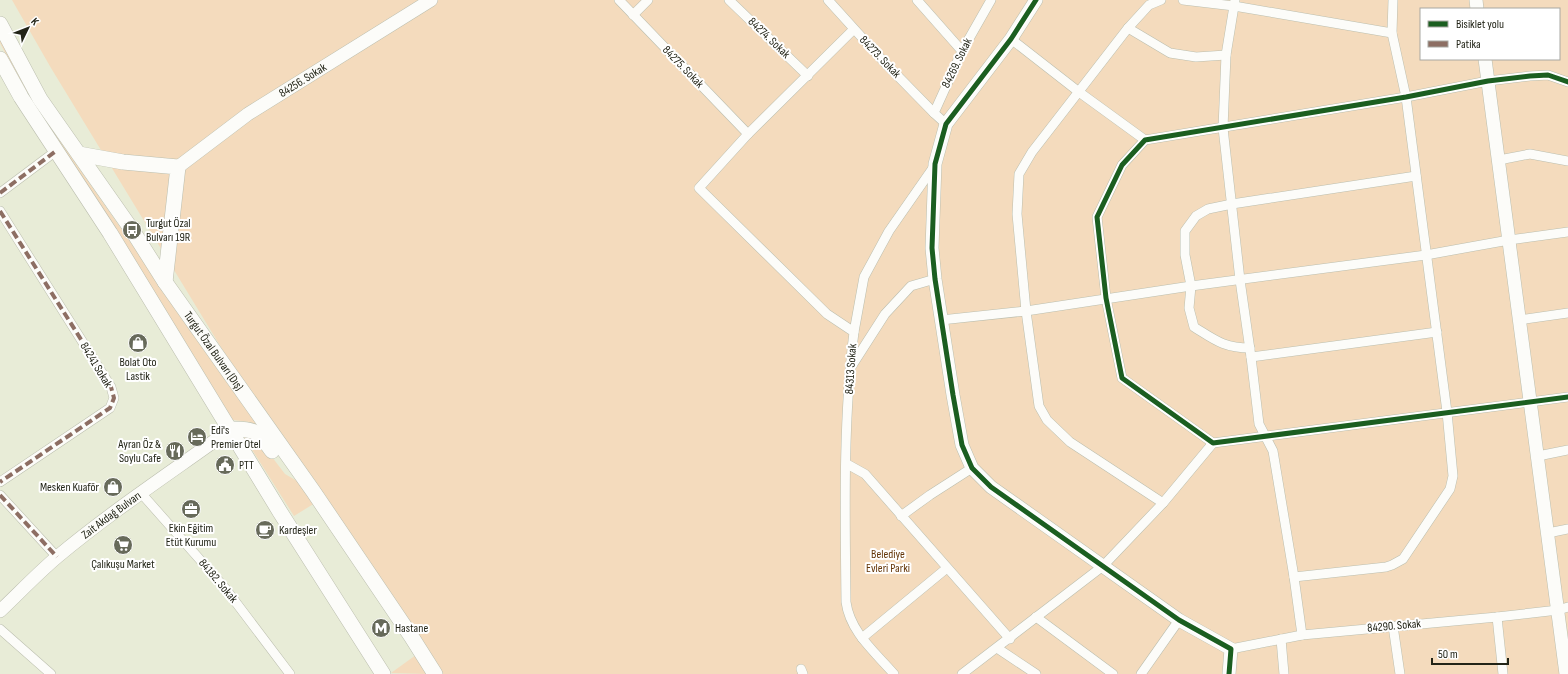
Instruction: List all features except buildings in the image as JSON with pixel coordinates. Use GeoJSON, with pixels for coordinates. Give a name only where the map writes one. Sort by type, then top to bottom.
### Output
{"type":"FeatureCollection","features":[{"type":"Feature","properties":{"kind":"main road","name":"Turgut Özal Bulvarı (Dış)"},"geometry":{"type":"LineString","coordinates":[[0,24],[40,99],[132,230],[165,282],[313,491],[435,674]]}},
{"type":"Feature","properties":{"kind":"main road","name":"Turgut Özal Bulvarı (Dış)"},"geometry":{"type":"LineString","coordinates":[[0,59],[21,97],[110,233],[231,429],[280,512],[383,674]]}},
{"type":"Feature","properties":{"kind":"main road"},"geometry":{"type":"LineString","coordinates":[[79,154],[123,162],[178,167],[165,282]]}},
{"type":"Feature","properties":{"kind":"main road"},"geometry":{"type":"LineString","coordinates":[[231,429],[248,429],[261,435],[289,475],[313,491]]}},
{"type":"Feature","properties":{"kind":"street","name":"84256. Sokak"},"geometry":{"type":"LineString","coordinates":[[178,167],[248,114],[431,0]]}},
{"type":"Feature","properties":{"kind":"street","name":"84275. Sokak"},"geometry":{"type":"LineString","coordinates":[[619,0],[748,134]]}},
{"type":"Feature","properties":{"kind":"street"},"geometry":{"type":"LineString","coordinates":[[633,15],[648,0]]}},
{"type":"Feature","properties":{"kind":"street","name":"84274. Sokak"},"geometry":{"type":"LineString","coordinates":[[729,0],[808,76]]}},
{"type":"Feature","properties":{"kind":"street","name":"84273. Sokak"},"geometry":{"type":"LineString","coordinates":[[828,0],[853,30],[934,113]]}},
{"type":"Feature","properties":{"kind":"street"},"geometry":{"type":"LineString","coordinates":[[917,0],[962,51]]}},
{"type":"Feature","properties":{"kind":"street","name":"84269. Sokak"},"geometry":{"type":"LineString","coordinates":[[934,113],[962,51],[991,0]]}},
{"type":"Feature","properties":{"kind":"street"},"geometry":{"type":"LineString","coordinates":[[1036,0],[1011,39],[946,124],[935,164],[932,248],[941,320],[962,445],[972,468],[992,487],[1179,620],[1231,649],[1229,674]]}},
{"type":"Feature","properties":{"kind":"street"},"geometry":{"type":"LineString","coordinates":[[1161,0],[1149,6],[1128,28],[1032,152],[1019,174],[1017,214],[1026,311],[1039,406],[1047,420],[1070,442],[1163,503]]}},
{"type":"Feature","properties":{"kind":"street"},"geometry":{"type":"LineString","coordinates":[[1183,0],[1235,3],[1392,33]]}},
{"type":"Feature","properties":{"kind":"street"},"geometry":{"type":"LineString","coordinates":[[1294,576],[1386,567],[1403,559],[1450,489],[1452,483],[1453,470],[1447,412],[1406,97],[1392,33],[1392,0]]}},
{"type":"Feature","properties":{"kind":"street"},"geometry":{"type":"LineString","coordinates":[[1235,3],[1226,56],[1223,128],[1240,280],[1259,424],[1272,451],[1294,576],[1302,635]]}},
{"type":"Feature","properties":{"kind":"street"},"geometry":{"type":"LineString","coordinates":[[1128,28],[1170,53],[1196,57],[1226,56]]}},
{"type":"Feature","properties":{"kind":"street"},"geometry":{"type":"LineString","coordinates":[[748,134],[853,30]]}},
{"type":"Feature","properties":{"kind":"street"},"geometry":{"type":"LineString","coordinates":[[1011,39],[1079,92],[1145,140]]}},
{"type":"Feature","properties":{"kind":"street"},"geometry":{"type":"LineString","coordinates":[[1485,60],[1548,533],[1563,608],[1566,674]]}},
{"type":"Feature","properties":{"kind":"street"},"geometry":{"type":"LineString","coordinates":[[1214,443],[1122,378],[1106,298],[1097,218],[1122,165],[1145,140],[1530,76],[1548,75],[1568,82]]}},
{"type":"Feature","properties":{"kind":"street"},"geometry":{"type":"LineString","coordinates":[[934,113],[946,124]]}},
{"type":"Feature","properties":{"kind":"street","name":"84313 Sokak"},"geometry":{"type":"LineString","coordinates":[[748,134],[699,188],[827,314],[854,332],[849,370],[846,464],[846,602],[850,620],[855,630],[894,674]]}},
{"type":"Feature","properties":{"kind":"street"},"geometry":{"type":"LineString","coordinates":[[0,193],[56,151]]}},
{"type":"Feature","properties":{"kind":"street"},"geometry":{"type":"LineString","coordinates":[[1499,160],[1530,154],[1568,161]]}},
{"type":"Feature","properties":{"kind":"street"},"geometry":{"type":"LineString","coordinates":[[854,332],[864,277],[889,231],[935,164]]}},
{"type":"Feature","properties":{"kind":"street"},"geometry":{"type":"LineString","coordinates":[[1250,348],[1234,348],[1218,343],[1194,327],[1189,308],[1191,286],[1185,256],[1185,231],[1196,216],[1208,209],[1232,204],[1416,176]]}},
{"type":"Feature","properties":{"kind":"street","name":"84241 Sokak"},"geometry":{"type":"LineString","coordinates":[[0,211],[111,387],[114,398],[110,408],[0,482]]}},
{"type":"Feature","properties":{"kind":"street"},"geometry":{"type":"LineString","coordinates":[[941,320],[1026,311],[1191,286],[1426,255],[1509,240],[1568,232]]}},
{"type":"Feature","properties":{"kind":"street"},"geometry":{"type":"LineString","coordinates":[[849,370],[885,314],[911,286],[935,279]]}},
{"type":"Feature","properties":{"kind":"street"},"geometry":{"type":"LineString","coordinates":[[1519,320],[1568,313]]}},
{"type":"Feature","properties":{"kind":"street"},"geometry":{"type":"LineString","coordinates":[[1251,357],[1437,332]]}},
{"type":"Feature","properties":{"kind":"street"},"geometry":{"type":"LineString","coordinates":[[962,674],[1103,566],[1163,503],[1214,443],[1568,397]]}},
{"type":"Feature","properties":{"kind":"street","name":"Zait Akdağ Bulvarı"},"geometry":{"type":"LineString","coordinates":[[0,610],[57,557],[141,493],[231,429]]}},
{"type":"Feature","properties":{"kind":"street"},"geometry":{"type":"LineString","coordinates":[[1538,456],[1568,450]]}},
{"type":"Feature","properties":{"kind":"street"},"geometry":{"type":"LineString","coordinates":[[846,464],[865,474],[1010,638]]}},
{"type":"Feature","properties":{"kind":"street"},"geometry":{"type":"LineString","coordinates":[[901,516],[972,468]]}},
{"type":"Feature","properties":{"kind":"street","name":"84182. Sokak"},"geometry":{"type":"LineString","coordinates":[[141,493],[225,588],[290,674]]}},
{"type":"Feature","properties":{"kind":"street"},"geometry":{"type":"LineString","coordinates":[[0,495],[57,557]]}},
{"type":"Feature","properties":{"kind":"street"},"geometry":{"type":"LineString","coordinates":[[1548,533],[1568,528]]}},
{"type":"Feature","properties":{"kind":"street"},"geometry":{"type":"LineString","coordinates":[[862,638],[947,568]]}},
{"type":"Feature","properties":{"kind":"street","name":"84290. Sokak"},"geometry":{"type":"LineString","coordinates":[[1231,649],[1302,635],[1497,617],[1563,608]]}},
{"type":"Feature","properties":{"kind":"street"},"geometry":{"type":"LineString","coordinates":[[1036,617],[1113,674]]}},
{"type":"Feature","properties":{"kind":"street"},"geometry":{"type":"LineString","coordinates":[[1497,617],[1503,674]]}},
{"type":"Feature","properties":{"kind":"street"},"geometry":{"type":"LineString","coordinates":[[1141,674],[1179,620]]}},
{"type":"Feature","properties":{"kind":"street"},"geometry":{"type":"LineString","coordinates":[[1393,626],[1400,674]]}},
{"type":"Feature","properties":{"kind":"street"},"geometry":{"type":"LineString","coordinates":[[0,629],[51,674]]}},
{"type":"Feature","properties":{"kind":"street"},"geometry":{"type":"LineString","coordinates":[[1281,639],[1284,674]]}},
{"type":"Feature","properties":{"kind":"street"},"geometry":{"type":"LineString","coordinates":[[997,648],[1036,674]]}},
{"type":"Feature","properties":{"kind":"green space","name":"Belediye Evleri Parki"},"geometry":{"type":"Polygon","coordinates":[[[12,0],[1568,0],[1568,674],[438,674],[275,436],[51,68],[12,0]]]}},
{"type":"Feature","properties":{"kind":"green space"},"geometry":{"type":"Polygon","coordinates":[[[0,38],[29,91],[60,141],[258,425],[250,422],[233,420],[99,203],[26,93],[0,43],[0,38]]]}},
{"type":"Feature","properties":{"kind":"green space"},"geometry":{"type":"Polygon","coordinates":[[[244,437],[255,437],[285,474],[304,485],[315,503],[294,516],[244,437]]]}},
{"type":"Feature","properties":{"kind":"green space"},"geometry":{"type":"Polygon","coordinates":[[[416,655],[428,674],[391,673],[416,655]]]}},
{"type":"Feature","properties":{"kind":"marked path"},"geometry":{"type":"LineString","coordinates":[[0,193],[56,151]]}},
{"type":"Feature","properties":{"kind":"marked path"},"geometry":{"type":"LineString","coordinates":[[0,211],[111,387],[114,398],[110,408],[0,482]]}},
{"type":"Feature","properties":{"kind":"marked path"},"geometry":{"type":"LineString","coordinates":[[0,495],[57,557]]}},
{"type":"Feature","properties":{"kind":"cycle path"},"geometry":{"type":"LineString","coordinates":[[1036,0],[1011,39],[946,124],[935,164],[932,248],[935,279],[962,445],[972,468],[991,487],[1179,620],[1231,649],[1229,674]]}},
{"type":"Feature","properties":{"kind":"cycle path"},"geometry":{"type":"LineString","coordinates":[[1568,82],[1548,75],[1488,81],[1406,97],[1145,140],[1122,165],[1097,217],[1106,298],[1122,378],[1213,443],[1568,397]]}},
{"type":"Feature","properties":{"kind":"place","name":"Turgut Özal Bulvarı 19R"},"geometry":{"type":"Point","coordinates":[132,230]}},
{"type":"Feature","properties":{"kind":"place","name":"Bolat Oto Lastik"},"geometry":{"type":"Point","coordinates":[138,343]}},
{"type":"Feature","properties":{"kind":"place","name":"Edi's Premier Otel"},"geometry":{"type":"Point","coordinates":[197,437]}},
{"type":"Feature","properties":{"kind":"place","name":"Ayran Öz & Soylu Cafe"},"geometry":{"type":"Point","coordinates":[175,451]}},
{"type":"Feature","properties":{"kind":"place","name":"PTT"},"geometry":{"type":"Point","coordinates":[225,465]}},
{"type":"Feature","properties":{"kind":"place","name":"Mesken Kuaför"},"geometry":{"type":"Point","coordinates":[113,487]}},
{"type":"Feature","properties":{"kind":"place","name":"Ekin Eğitim Etüt Kurumu"},"geometry":{"type":"Point","coordinates":[191,509]}},
{"type":"Feature","properties":{"kind":"place","name":"Kardeşler"},"geometry":{"type":"Point","coordinates":[265,530]}},
{"type":"Feature","properties":{"kind":"place","name":"Çalıkuşu Market"},"geometry":{"type":"Point","coordinates":[123,545]}},
{"type":"Feature","properties":{"kind":"place","name":"Hastane"},"geometry":{"type":"Point","coordinates":[381,628]}}]}
